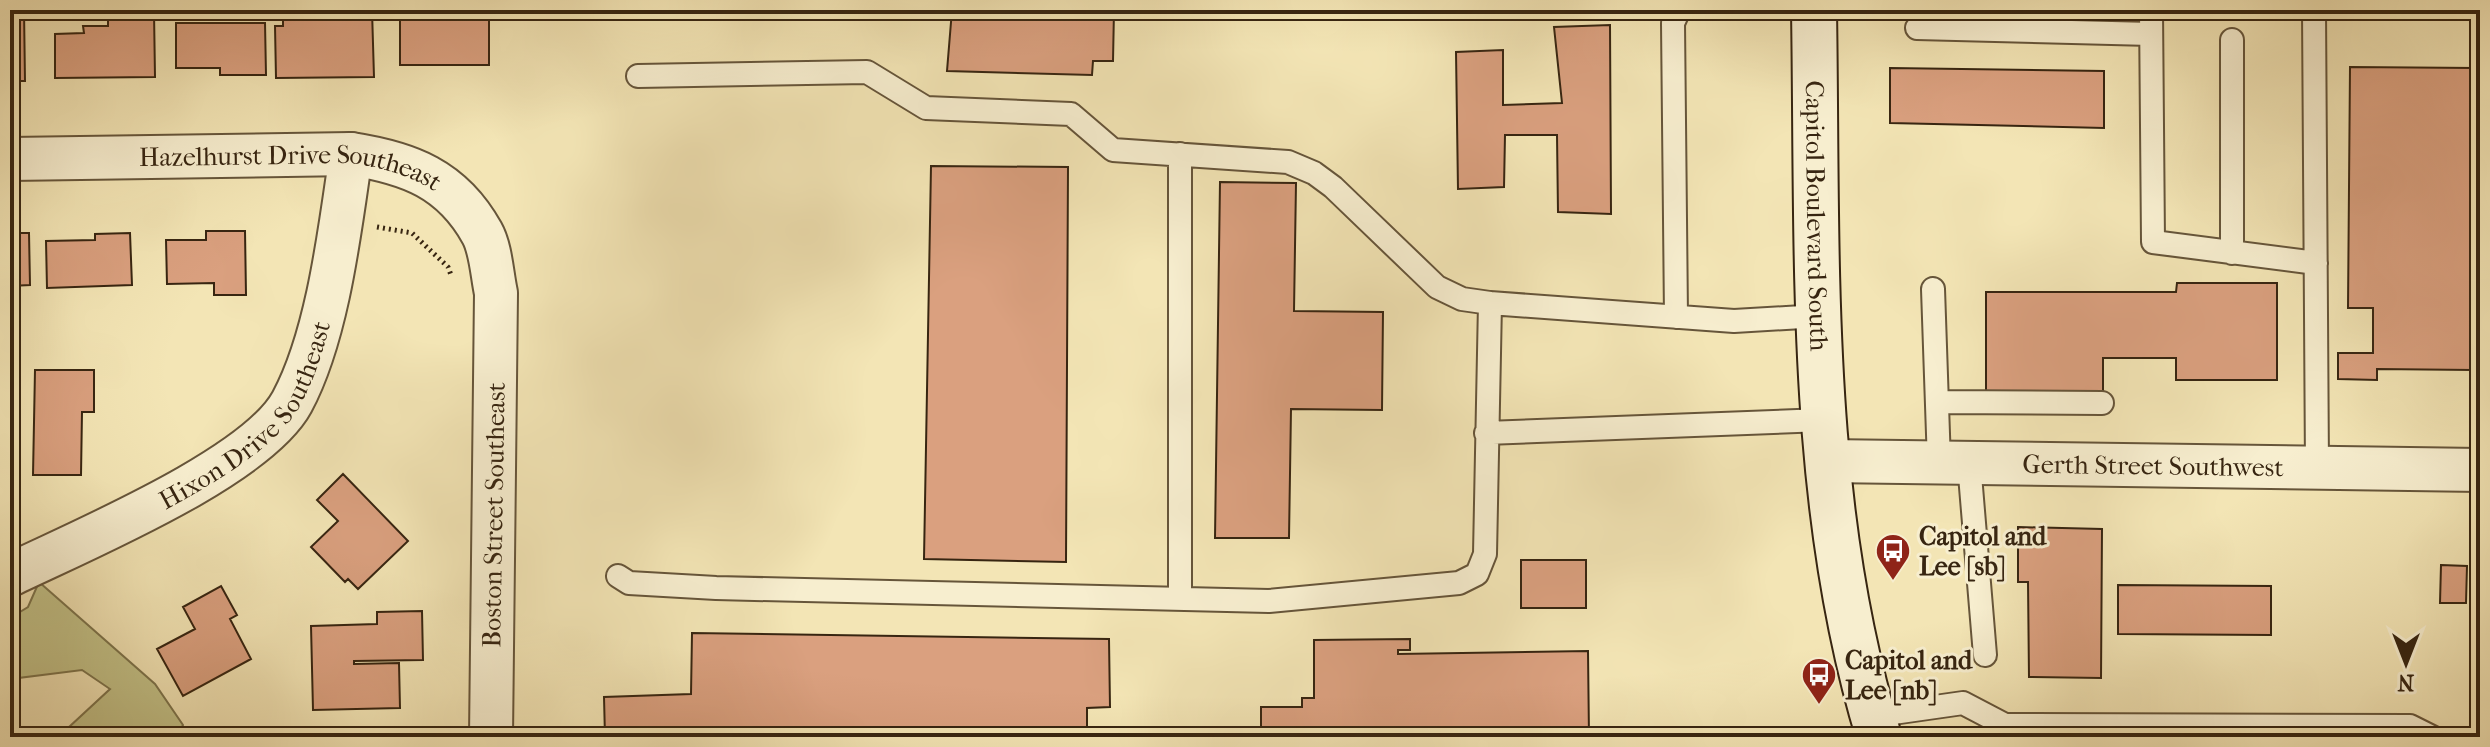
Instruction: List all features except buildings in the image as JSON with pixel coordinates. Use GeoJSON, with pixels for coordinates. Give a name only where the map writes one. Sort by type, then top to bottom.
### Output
{"type":"FeatureCollection","features":[{"type":"Feature","properties":{"kind":"main road","name":"Capitol Boulevard South"},"geometry":{"type":"LineString","coordinates":[[1814,10],[1819,316],[1825,441],[1847,603],[1876,726]]}},
{"type":"Feature","properties":{"kind":"street","name":"Hazelhurst Drive Southeast"},"geometry":{"type":"LineString","coordinates":[[10,159],[351,154],[394,161],[443,183],[483,234],[496,293]]}},
{"type":"Feature","properties":{"kind":"street","name":"Hixon Drive Southeast"},"geometry":{"type":"LineString","coordinates":[[10,575],[164,501],[267,436],[292,402],[313,346],[341,221],[351,154]]}},
{"type":"Feature","properties":{"kind":"street","name":"Boston Street Southeast"},"geometry":{"type":"LineString","coordinates":[[491,737],[496,293]]}},
{"type":"Feature","properties":{"kind":"street","name":"Gerth Street Southwest"},"geometry":{"type":"LineString","coordinates":[[1825,441],[1954,463],[2480,470]]}},
{"type":"Feature","properties":{"kind":"lane"},"geometry":{"type":"LineString","coordinates":[[1676,317],[1673,23],[1679,10]]}},
{"type":"Feature","properties":{"kind":"lane"},"geometry":{"type":"LineString","coordinates":[[2151,10],[2153,242],[2316,263]]}},
{"type":"Feature","properties":{"kind":"lane"},"geometry":{"type":"LineString","coordinates":[[2314,10],[2317,467]]}},
{"type":"Feature","properties":{"kind":"lane"},"geometry":{"type":"LineString","coordinates":[[1917,28],[2151,34]]}},
{"type":"Feature","properties":{"kind":"lane"},"geometry":{"type":"LineString","coordinates":[[2232,40],[2232,253]]}},
{"type":"Feature","properties":{"kind":"lane"},"geometry":{"type":"LineString","coordinates":[[638,76],[867,72],[926,108],[1071,114],[1113,150],[1288,162],[1314,173],[1437,287],[1462,299],[1734,321],[1819,316]]}},
{"type":"Feature","properties":{"kind":"lane"},"geometry":{"type":"LineString","coordinates":[[1180,154],[1180,599]]}},
{"type":"Feature","properties":{"kind":"lane"},"geometry":{"type":"LineString","coordinates":[[1933,289],[1937,402],[1954,463],[1985,655]]}},
{"type":"Feature","properties":{"kind":"lane"},"geometry":{"type":"LineString","coordinates":[[618,576],[629,583],[716,588],[1269,601],[1459,583],[1477,574],[1485,554],[1490,303]]}},
{"type":"Feature","properties":{"kind":"lane"},"geometry":{"type":"LineString","coordinates":[[1937,402],[2102,403]]}},
{"type":"Feature","properties":{"kind":"lane"},"geometry":{"type":"LineString","coordinates":[[1486,433],[1825,441]]}},
{"type":"Feature","properties":{"kind":"lane"},"geometry":{"type":"LineString","coordinates":[[1876,726],[1963,703],[2007,731],[2372,732],[2410,726],[2432,737]]}},
{"type":"Feature","properties":{"kind":"path"},"geometry":{"type":"LineString","coordinates":[[341,221],[412,233],[448,267],[452,279]]}},
{"type":"Feature","properties":{"kind":"shaded area"},"geometry":{"type":"Polygon","coordinates":[[[39,582],[155,684],[183,725],[176,737],[69,737],[68,728],[110,689],[82,670],[10,679],[10,618],[28,607],[39,582]]]}},
{"type":"Feature","properties":{"kind":"place","name":"Capitol and Lee [sb]"},"geometry":{"type":"Point","coordinates":[1893,582]}},
{"type":"Feature","properties":{"kind":"place","name":"Capitol and Lee [nb]"},"geometry":{"type":"Point","coordinates":[1819,706]}}]}
